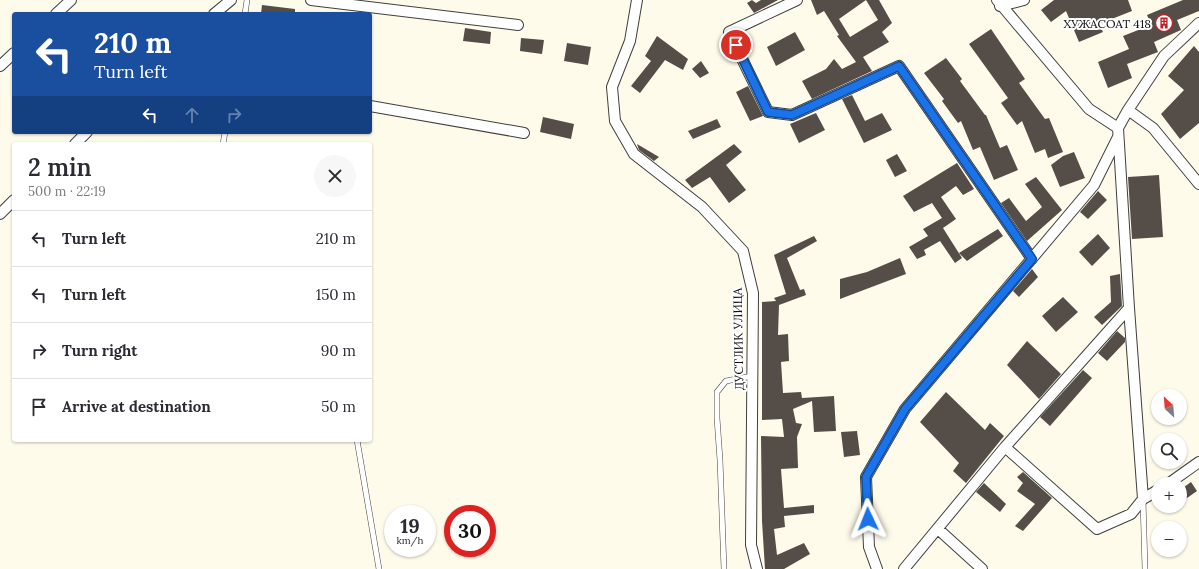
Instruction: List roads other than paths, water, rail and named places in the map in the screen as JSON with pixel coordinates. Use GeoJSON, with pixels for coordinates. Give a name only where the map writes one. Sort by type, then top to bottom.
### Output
{"type":"FeatureCollection","features":[{"type":"Feature","properties":{"kind":"street"},"geometry":{"type":"LineString","coordinates":[[58,12],[71,0]]}},
{"type":"Feature","properties":{"kind":"street"},"geometry":{"type":"LineString","coordinates":[[216,12],[231,0]]}},
{"type":"Feature","properties":{"kind":"street"},"geometry":{"type":"LineString","coordinates":[[311,0],[518,25]]}},
{"type":"Feature","properties":{"kind":"street","name":"ДУСТЛИК УЛИЦА"},"geometry":{"type":"LineString","coordinates":[[637,0],[630,41],[612,87],[615,121],[634,154],[702,207],[743,251],[752,293],[751,545],[757,569]]}},
{"type":"Feature","properties":{"kind":"street"},"geometry":{"type":"LineString","coordinates":[[796,0],[729,32],[768,112],[792,115],[899,66],[1032,259]]}},
{"type":"Feature","properties":{"kind":"street"},"geometry":{"type":"LineString","coordinates":[[999,3],[1024,0]]}},
{"type":"Feature","properties":{"kind":"street"},"geometry":{"type":"LineString","coordinates":[[999,3],[1089,109],[1118,133],[1128,308],[1144,499]]}},
{"type":"Feature","properties":{"kind":"street"},"geometry":{"type":"LineString","coordinates":[[877,569],[869,547],[866,477],[905,409],[1094,185],[1128,110],[1164,56],[1199,23]]}},
{"type":"Feature","properties":{"kind":"street"},"geometry":{"type":"LineString","coordinates":[[0,66],[12,55]]}},
{"type":"Feature","properties":{"kind":"street"},"geometry":{"type":"LineString","coordinates":[[372,106],[524,133]]}},
{"type":"Feature","properties":{"kind":"street"},"geometry":{"type":"LineString","coordinates":[[1128,110],[1153,128],[1199,184]]}},
{"type":"Feature","properties":{"kind":"street"},"geometry":{"type":"LineString","coordinates":[[77,142],[85,134]]}},
{"type":"Feature","properties":{"kind":"street"},"geometry":{"type":"LineString","coordinates":[[0,214],[12,202]]}},
{"type":"Feature","properties":{"kind":"street"},"geometry":{"type":"LineString","coordinates":[[904,569],[1005,447],[1128,308]]}},
{"type":"Feature","properties":{"kind":"street"},"geometry":{"type":"LineString","coordinates":[[1005,447],[1097,529],[1131,514],[1144,499],[1151,494]]}},
{"type":"Feature","properties":{"kind":"street"},"geometry":{"type":"LineString","coordinates":[[1178,477],[1199,462]]}},
{"type":"Feature","properties":{"kind":"street"},"geometry":{"type":"LineString","coordinates":[[938,528],[982,569]]}},
{"type":"Feature","properties":{"kind":"lane"},"geometry":{"type":"LineString","coordinates":[[245,12],[247,0]]}},
{"type":"Feature","properties":{"kind":"lane"},"geometry":{"type":"LineString","coordinates":[[724,569],[717,392],[726,381],[752,376]]}},
{"type":"Feature","properties":{"kind":"lane"},"geometry":{"type":"LineString","coordinates":[[357,442],[378,569]]}},
{"type":"Feature","properties":{"kind":"lane"},"geometry":{"type":"LineString","coordinates":[[1144,499],[1146,569]]}},
{"type":"Feature","properties":{"kind":"place","name":"ХУЖАСОАТ 418"},"geometry":{"type":"Point","coordinates":[1164,23]}}]}
